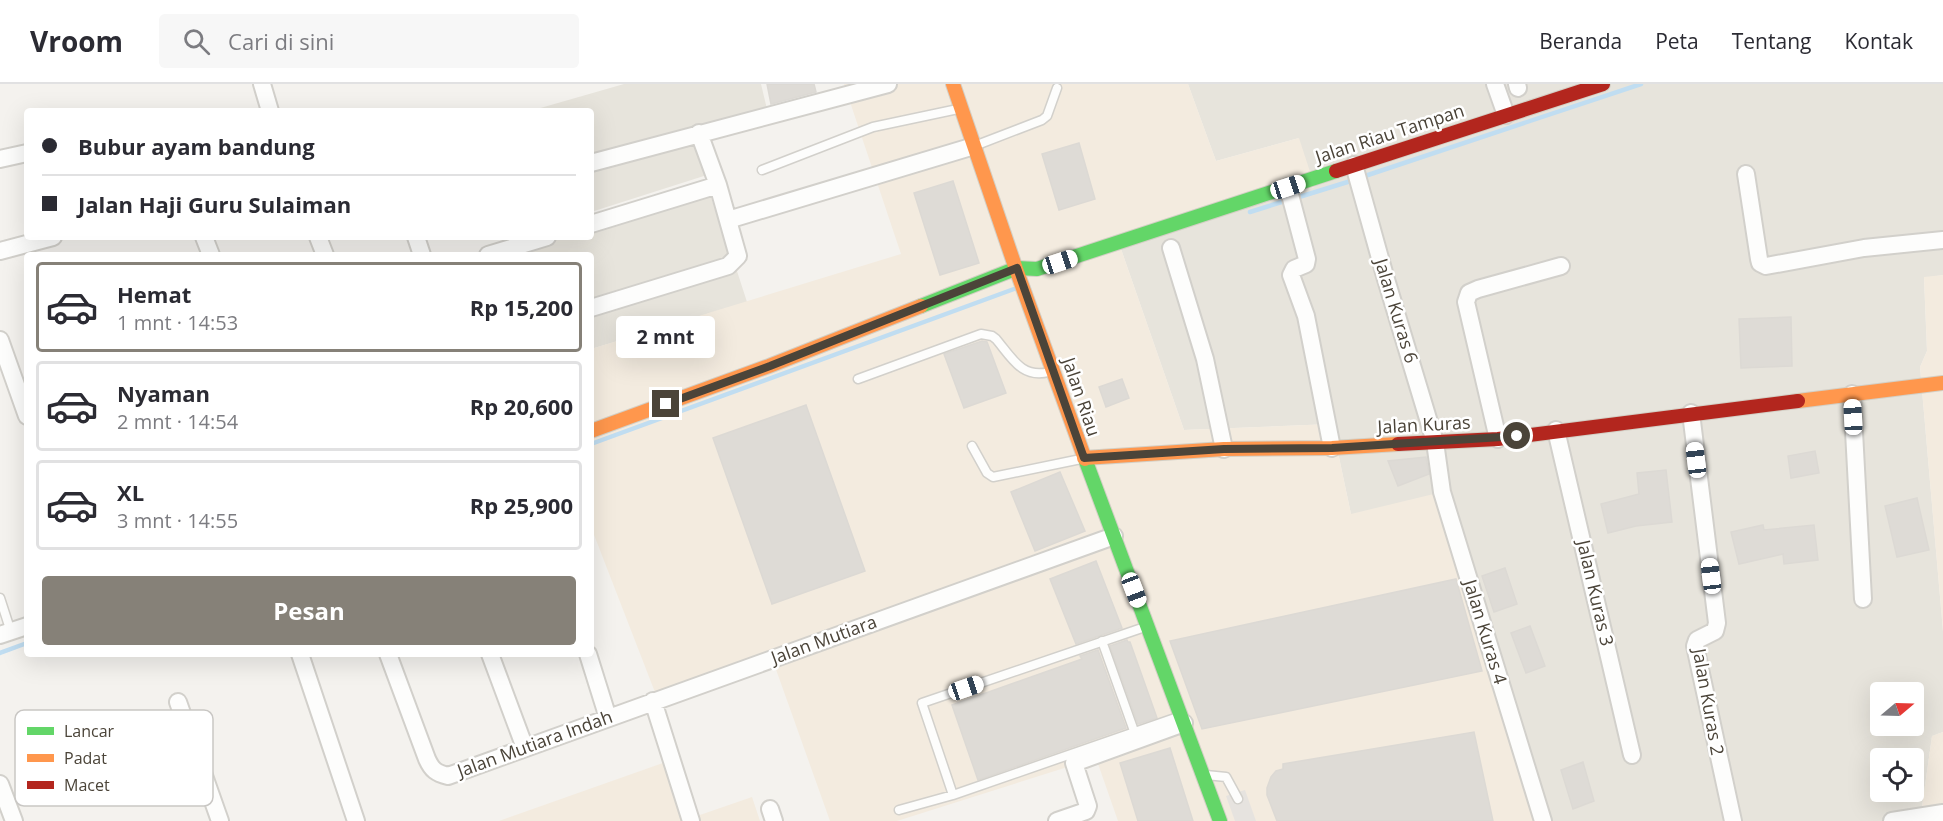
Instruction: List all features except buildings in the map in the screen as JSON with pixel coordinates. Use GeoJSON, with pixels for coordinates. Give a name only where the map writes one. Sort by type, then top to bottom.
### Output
{"type":"FeatureCollection","features":[{"type":"Feature","properties":{"kind":"street"},"geometry":{"type":"LineString","coordinates":[[261,84],[269,108]]}},
{"type":"Feature","properties":{"kind":"street"},"geometry":{"type":"LineString","coordinates":[[594,162],[888,84]]}},
{"type":"Feature","properties":{"kind":"street","name":"Jalan Riau"},"geometry":{"type":"LineString","coordinates":[[953,84],[1084,458],[1220,821]]}},
{"type":"Feature","properties":{"kind":"street"},"geometry":{"type":"LineString","coordinates":[[1495,84],[1506,115]]}},
{"type":"Feature","properties":{"kind":"street","name":"Jalan Riau Tampan"},"geometry":{"type":"LineString","coordinates":[[594,429],[770,366],[1018,271],[1037,269],[1290,194],[1356,172],[1583,87],[1603,84]]}},
{"type":"Feature","properties":{"kind":"street"},"geometry":{"type":"LineString","coordinates":[[594,307],[732,264],[738,256],[718,185],[699,133]]}},
{"type":"Feature","properties":{"kind":"street"},"geometry":{"type":"LineString","coordinates":[[729,220],[974,146]]}},
{"type":"Feature","properties":{"kind":"street"},"geometry":{"type":"LineString","coordinates":[[0,159],[24,154]]}},
{"type":"Feature","properties":{"kind":"street","name":"Jalan Kuras 6"},"geometry":{"type":"LineString","coordinates":[[1356,172],[1435,442]]}},
{"type":"Feature","properties":{"kind":"street"},"geometry":{"type":"LineString","coordinates":[[1746,174],[1759,259],[1760,263],[1766,266],[1864,248],[1943,240]]}},
{"type":"Feature","properties":{"kind":"street"},"geometry":{"type":"LineString","coordinates":[[594,223],[718,185]]}},
{"type":"Feature","properties":{"kind":"street"},"geometry":{"type":"LineString","coordinates":[[1290,194],[1307,262],[1294,269],[1291,275],[1306,316],[1332,448]]}},
{"type":"Feature","properties":{"kind":"street"},"geometry":{"type":"LineString","coordinates":[[0,251],[42,240]]}},
{"type":"Feature","properties":{"kind":"street"},"geometry":{"type":"LineString","coordinates":[[498,252],[537,240]]}},
{"type":"Feature","properties":{"kind":"street"},"geometry":{"type":"LineString","coordinates":[[1171,248],[1205,359],[1224,449]]}},
{"type":"Feature","properties":{"kind":"street"},"geometry":{"type":"LineString","coordinates":[[1498,439],[1466,302],[1467,296],[1478,289],[1561,266]]}},
{"type":"Feature","properties":{"kind":"street"},"geometry":{"type":"LineString","coordinates":[[0,340],[21,379],[24,398]]}},
{"type":"Feature","properties":{"kind":"street","name":"Jalan Kuras"},"geometry":{"type":"LineString","coordinates":[[1084,458],[1224,449],[1332,448],[1498,439],[1943,383]]}},
{"type":"Feature","properties":{"kind":"street"},"geometry":{"type":"LineString","coordinates":[[1852,394],[1863,599]]}},
{"type":"Feature","properties":{"kind":"street","name":"Jalan Kuras 2"},"geometry":{"type":"LineString","coordinates":[[1691,413],[1717,623],[1715,631],[1697,640],[1695,646],[1733,821]]}},
{"type":"Feature","properties":{"kind":"street","name":"Jalan Kuras 3"},"geometry":{"type":"LineString","coordinates":[[1556,430],[1632,755]]}},
{"type":"Feature","properties":{"kind":"street","name":"Jalan Kuras 4"},"geometry":{"type":"LineString","coordinates":[[1435,442],[1442,492],[1543,821]]}},
{"type":"Feature","properties":{"kind":"street","name":"Jalan Mutiara"},"geometry":{"type":"LineString","coordinates":[[653,701],[1113,536]]}},
{"type":"Feature","properties":{"kind":"street"},"geometry":{"type":"LineString","coordinates":[[301,657],[356,821]]}},
{"type":"Feature","properties":{"kind":"street","name":"Jalan Mutiara Indah"},"geometry":{"type":"LineString","coordinates":[[389,657],[431,768],[447,776],[653,701]]}},
{"type":"Feature","properties":{"kind":"street"},"geometry":{"type":"LineString","coordinates":[[491,657],[525,748]]}},
{"type":"Feature","properties":{"kind":"street"},"geometry":{"type":"LineString","coordinates":[[589,657],[608,718]]}},
{"type":"Feature","properties":{"kind":"street"},"geometry":{"type":"LineString","coordinates":[[653,701],[691,821]]}},
{"type":"Feature","properties":{"kind":"street"},"geometry":{"type":"LineString","coordinates":[[178,702],[181,710]]}},
{"type":"Feature","properties":{"kind":"street"},"geometry":{"type":"LineString","coordinates":[[1057,821],[1086,812],[1088,806],[1074,763],[1183,719]]}},
{"type":"Feature","properties":{"kind":"street"},"geometry":{"type":"LineString","coordinates":[[0,784],[14,821]]}},
{"type":"Feature","properties":{"kind":"street"},"geometry":{"type":"LineString","coordinates":[[213,801],[220,821]]}},
{"type":"Feature","properties":{"kind":"street"},"geometry":{"type":"LineString","coordinates":[[1892,821],[1943,813]]}},
{"type":"Feature","properties":{"kind":"lane"},"geometry":{"type":"LineString","coordinates":[[974,146],[1042,120],[1047,116],[1057,88]]}},
{"type":"Feature","properties":{"kind":"lane"},"geometry":{"type":"LineString","coordinates":[[762,170],[873,127],[961,108]]}},
{"type":"Feature","properties":{"kind":"lane"},"geometry":{"type":"LineString","coordinates":[[858,379],[981,334],[996,339],[1022,368],[1030,373],[1039,375],[1053,371]]}},
{"type":"Feature","properties":{"kind":"lane"},"geometry":{"type":"LineString","coordinates":[[972,446],[987,473],[993,477],[1084,458]]}},
{"type":"Feature","properties":{"kind":"lane"},"geometry":{"type":"LineString","coordinates":[[0,598],[13,631]]}},
{"type":"Feature","properties":{"kind":"lane"},"geometry":{"type":"LineString","coordinates":[[953,795],[922,703],[1148,626]]}},
{"type":"Feature","properties":{"kind":"lane"},"geometry":{"type":"LineString","coordinates":[[1102,640],[1134,732]]}},
{"type":"Feature","properties":{"kind":"lane"},"geometry":{"type":"LineString","coordinates":[[899,810],[953,795],[1134,732],[1183,719]]}},
{"type":"Feature","properties":{"kind":"lane"},"geometry":{"type":"LineString","coordinates":[[1203,774],[1226,777],[1238,799]]}},
{"type":"Feature","properties":{"kind":"shaded area"},"geometry":{"type":"Polygon","coordinates":[[[624,84],[761,84],[767,109],[594,155],[594,108],[540,108],[624,84]]]}},
{"type":"Feature","properties":{"kind":"shaded area"},"geometry":{"type":"Polygon","coordinates":[[[844,84],[1188,84],[1216,161],[1299,138],[1315,187],[1121,249],[1184,430],[1332,424],[1351,514],[1442,492],[1536,821],[1118,821],[1096,758],[897,821],[830,821],[773,661],[658,700],[594,535],[594,348],[901,254],[844,84]]]}},
{"type":"Feature","properties":{"kind":"shaded area"},"geometry":{"type":"Polygon","coordinates":[[[1188,84],[1943,84],[1943,275],[1924,278],[1927,351],[1920,367],[1943,631],[1943,732],[1932,736],[1924,793],[1924,748],[1870,748],[1870,802],[1923,802],[1920,821],[1536,821],[1351,514],[1332,424],[1184,430],[1121,249],[1299,138],[1216,161],[1188,84]]]}},
{"type":"Feature","properties":{"kind":"shaded area"},"geometry":{"type":"Polygon","coordinates":[[[695,140],[707,175],[594,211],[594,172],[695,140]]]}},
{"type":"Feature","properties":{"kind":"shaded area"},"geometry":{"type":"Polygon","coordinates":[[[709,191],[730,257],[594,300],[594,252],[518,252],[556,240],[594,240],[594,228],[709,191]]]}},
{"type":"Feature","properties":{"kind":"shaded area"},"geometry":{"type":"Polygon","coordinates":[[[736,268],[747,302],[594,348],[594,310],[736,268]]]}},
{"type":"Feature","properties":{"kind":"shaded area"},"geometry":{"type":"Polygon","coordinates":[[[1943,275],[1943,631],[1920,367],[1927,351],[1924,277],[1943,275]]]}},
{"type":"Feature","properties":{"kind":"shaded area"},"geometry":{"type":"Polygon","coordinates":[[[1943,732],[1943,821],[1920,821],[1924,802],[1932,736],[1943,732]]]}},
{"type":"Feature","properties":{"kind":"shaded area"},"geometry":{"type":"Polygon","coordinates":[[[677,758],[697,816],[752,797],[760,821],[499,821],[677,758]]]}},
{"type":"Feature","properties":{"kind":"shaded area"},"geometry":{"type":"Polygon","coordinates":[[[1245,790],[1256,821],[1235,821],[1226,796],[1245,790]]]}},
{"type":"Feature","properties":{"kind":"waterway"},"geometry":{"type":"LineString","coordinates":[[1362,177],[1641,84]]}},
{"type":"Feature","properties":{"kind":"waterway"},"geometry":{"type":"LineString","coordinates":[[1296,198],[1354,180]]}},
{"type":"Feature","properties":{"kind":"waterway"},"geometry":{"type":"LineString","coordinates":[[1250,212],[1288,200]]}},
{"type":"Feature","properties":{"kind":"waterway"},"geometry":{"type":"LineString","coordinates":[[594,443],[1014,289]]}},
{"type":"Feature","properties":{"kind":"waterway"},"geometry":{"type":"LineString","coordinates":[[0,653],[24,644]]}},
{"type":"Feature","properties":{"kind":"traffic: fast"},"geometry":{"type":"LineString","coordinates":[[921,306],[1017,268],[1037,269],[1336,171]]}},
{"type":"Feature","properties":{"kind":"traffic: fast"},"geometry":{"type":"LineString","coordinates":[[1085,459],[1220,821]]}},
{"type":"Feature","properties":{"kind":"traffic: slow"},"geometry":{"type":"LineString","coordinates":[[953,84],[1016,269],[1085,459]]}},
{"type":"Feature","properties":{"kind":"traffic: slow"},"geometry":{"type":"LineString","coordinates":[[594,430],[769,366],[921,306]]}},
{"type":"Feature","properties":{"kind":"traffic: slow"},"geometry":{"type":"LineString","coordinates":[[1798,401],[1943,383]]}},
{"type":"Feature","properties":{"kind":"traffic: slow"},"geometry":{"type":"LineString","coordinates":[[1084,458],[1224,449],[1332,448],[1398,444]]}},
{"type":"Feature","properties":{"kind":"traffic: jam"},"geometry":{"type":"LineString","coordinates":[[1336,171],[1603,84]]}},
{"type":"Feature","properties":{"kind":"traffic: jam"},"geometry":{"type":"LineString","coordinates":[[1398,444],[1498,439],[1798,401]]}},
{"type":"Feature","properties":{"kind":"route"},"geometry":{"type":"LineString","coordinates":[[666,404],[770,366],[1017,268],[1084,458],[1224,449],[1332,448],[1517,436]]}}]}
